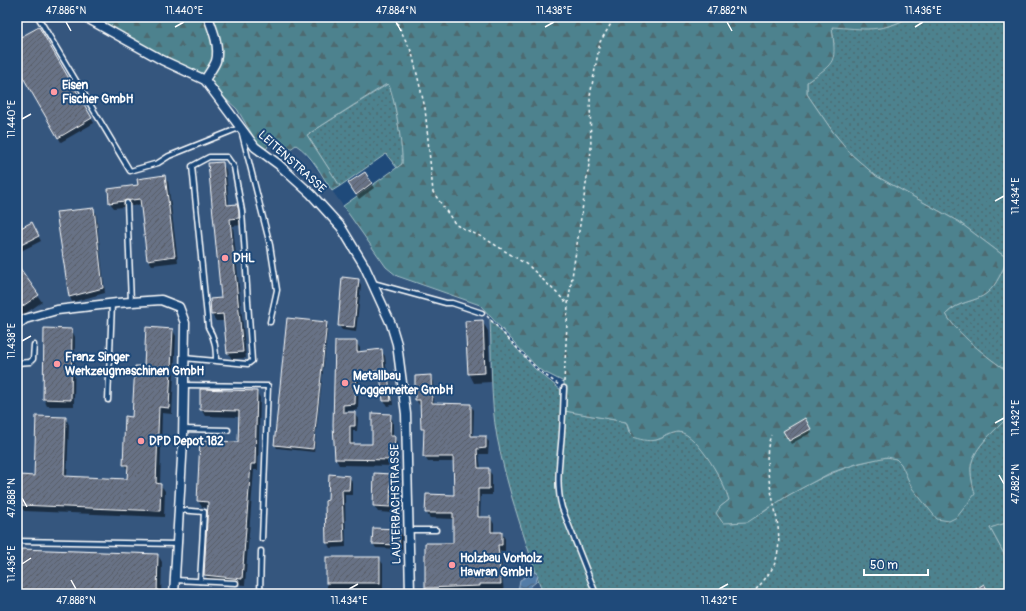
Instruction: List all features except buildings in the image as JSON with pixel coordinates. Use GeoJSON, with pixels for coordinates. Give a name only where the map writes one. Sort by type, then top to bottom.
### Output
{"type":"FeatureCollection","features":[{"type":"Feature","properties":{"kind":"street","name":"LEITENSTRASSE"},"geometry":{"type":"LineString","coordinates":[[85,17],[162,60],[205,80],[240,130],[255,147],[278,164],[311,194],[341,227],[373,283],[391,324],[397,344],[406,414]]}},
{"type":"Feature","properties":{"kind":"street"},"geometry":{"type":"LineString","coordinates":[[205,80],[216,61],[217,50],[215,37],[208,17]]}},
{"type":"Feature","properties":{"kind":"street"},"geometry":{"type":"LineString","coordinates":[[17,325],[25,319],[57,310],[161,300],[179,307],[185,323],[184,385],[174,594]]}},
{"type":"Feature","properties":{"kind":"street","name":"LAUTERBACHSTRASSE"},"geometry":{"type":"LineString","coordinates":[[406,414],[410,593]]}},
{"type":"Feature","properties":{"kind":"lane"},"geometry":{"type":"LineString","coordinates":[[38,17],[130,171],[158,163],[169,156],[240,130],[270,245],[277,290],[270,322]]}},
{"type":"Feature","properties":{"kind":"lane"},"geometry":{"type":"LineString","coordinates":[[184,358],[216,361],[248,364],[252,361],[242,211],[234,167],[227,157],[209,158],[192,166],[208,327],[213,334],[216,348],[216,361]]}},
{"type":"Feature","properties":{"kind":"lane"},"geometry":{"type":"LineString","coordinates":[[127,203],[131,302]]}},
{"type":"Feature","properties":{"kind":"lane"},"geometry":{"type":"LineString","coordinates":[[373,283],[446,303],[452,303],[482,313]]}},
{"type":"Feature","properties":{"kind":"lane"},"geometry":{"type":"LineString","coordinates":[[108,400],[112,304]]}},
{"type":"Feature","properties":{"kind":"lane"},"geometry":{"type":"LineString","coordinates":[[17,363],[30,362],[33,359],[34,345]]}},
{"type":"Feature","properties":{"kind":"lane"},"geometry":{"type":"LineString","coordinates":[[184,385],[268,386],[262,539]]}},
{"type":"Feature","properties":{"kind":"lane"},"geometry":{"type":"LineString","coordinates":[[564,388],[563,421],[558,474],[559,496],[562,508],[596,594]]}},
{"type":"Feature","properties":{"kind":"lane"},"geometry":{"type":"LineString","coordinates":[[183,428],[228,430]]}},
{"type":"Feature","properties":{"kind":"lane"},"geometry":{"type":"LineString","coordinates":[[179,510],[204,512],[200,581]]}},
{"type":"Feature","properties":{"kind":"lane"},"geometry":{"type":"LineString","coordinates":[[408,530],[436,530]]}},
{"type":"Feature","properties":{"kind":"lane"},"geometry":{"type":"LineString","coordinates":[[17,541],[177,544]]}},
{"type":"Feature","properties":{"kind":"lane"},"geometry":{"type":"LineString","coordinates":[[260,594],[261,551]]}},
{"type":"Feature","properties":{"kind":"lane"},"geometry":{"type":"LineString","coordinates":[[175,580],[236,583]]}},
{"type":"Feature","properties":{"kind":"lane"},"geometry":{"type":"LineString","coordinates":[[350,594],[410,593]]}},
{"type":"Feature","properties":{"kind":"path"},"geometry":{"type":"LineString","coordinates":[[394,17],[412,53],[425,108],[433,192],[456,225],[484,238],[529,266],[568,304]]}},
{"type":"Feature","properties":{"kind":"path"},"geometry":{"type":"LineString","coordinates":[[564,388],[568,304],[591,151],[590,96],[600,42],[616,17]]}},
{"type":"Feature","properties":{"kind":"path"},"geometry":{"type":"LineString","coordinates":[[482,313],[491,318],[536,369],[564,388]]}},
{"type":"Feature","properties":{"kind":"path"},"geometry":{"type":"LineString","coordinates":[[752,594],[774,565],[778,550],[777,522],[767,463],[771,435]]}},
{"type":"Feature","properties":{"kind":"shaded area"},"geometry":{"type":"Polygon","coordinates":[[[17,17],[85,17],[205,80],[237,109],[248,128],[244,128],[263,154],[273,140],[286,152],[296,145],[301,148],[391,272],[400,278],[480,305],[490,315],[497,436],[517,513],[541,588],[539,594],[17,594],[17,17]]]}},
{"type":"Feature","properties":{"kind":"green space"},"geometry":{"type":"Polygon","coordinates":[[[85,17],[910,17],[890,26],[881,28],[863,29],[832,27],[834,55],[829,65],[824,70],[807,82],[807,94],[833,132],[852,155],[876,176],[959,222],[1008,259],[991,290],[977,299],[956,306],[946,314],[950,321],[973,345],[1006,370],[1009,369],[1009,416],[986,439],[976,452],[971,466],[975,494],[957,517],[949,521],[937,519],[912,488],[901,464],[896,459],[887,457],[859,463],[830,473],[787,496],[748,522],[723,523],[716,513],[720,507],[729,500],[710,461],[694,441],[679,432],[656,440],[644,440],[632,437],[626,422],[565,411],[564,382],[540,370],[480,305],[397,276],[386,267],[343,206],[402,164],[402,149],[398,123],[393,98],[388,84],[307,135],[340,186],[332,191],[312,160],[296,145],[286,152],[273,140],[263,153],[237,109],[205,80],[85,17]]]}},
{"type":"Feature","properties":{"kind":"green space"},"geometry":{"type":"Polygon","coordinates":[[[910,17],[1009,17],[1009,369],[1006,370],[964,337],[946,314],[956,306],[977,299],[991,290],[1008,259],[959,222],[876,176],[852,155],[833,132],[807,94],[807,82],[815,76],[834,44],[832,26],[863,29],[881,28],[890,26],[910,17]]]}},
{"type":"Feature","properties":{"kind":"green space"},"geometry":{"type":"Polygon","coordinates":[[[388,84],[393,98],[398,123],[402,149],[402,164],[397,168],[386,154],[340,186],[307,135],[388,84]]]}},
{"type":"Feature","properties":{"kind":"green space"},"geometry":{"type":"Polygon","coordinates":[[[490,319],[535,369],[561,390],[561,431],[556,483],[558,502],[594,594],[539,594],[541,588],[511,495],[497,437],[492,393],[490,319]]]}},
{"type":"Feature","properties":{"kind":"green space"},"geometry":{"type":"Polygon","coordinates":[[[565,411],[626,422],[629,432],[650,439],[656,440],[676,432],[686,435],[694,441],[710,460],[722,483],[729,500],[720,507],[730,523],[747,520],[761,514],[787,496],[807,485],[849,466],[884,458],[893,458],[899,461],[904,468],[912,488],[974,494],[971,466],[976,452],[986,439],[1009,416],[1009,523],[990,528],[1009,563],[1009,594],[599,594],[568,518],[561,495],[560,480],[565,411]]]}},
{"type":"Feature","properties":{"kind":"green space"},"geometry":{"type":"Polygon","coordinates":[[[1009,523],[1009,563],[990,528],[1009,523]]]}},
{"type":"Feature","properties":{"kind":"water"},"geometry":{"type":"Polygon","coordinates":[[[535,572],[538,575],[536,582],[531,586],[527,593],[523,594],[518,591],[520,580],[535,572]]]}},
{"type":"Feature","properties":{"kind":"place","name":"Eisen Fischer GmbH"},"geometry":{"type":"Point","coordinates":[54,92]}},
{"type":"Feature","properties":{"kind":"place","name":"DHL"},"geometry":{"type":"Point","coordinates":[225,258]}},
{"type":"Feature","properties":{"kind":"place","name":"Franz Singer Werkzeugmaschinen GmbH"},"geometry":{"type":"Point","coordinates":[57,364]}},
{"type":"Feature","properties":{"kind":"place","name":"Metallbau Voggenreiter GmbH"},"geometry":{"type":"Point","coordinates":[345,383]}},
{"type":"Feature","properties":{"kind":"place","name":"DPD Depot 182"},"geometry":{"type":"Point","coordinates":[141,441]}},
{"type":"Feature","properties":{"kind":"place","name":"Holzbau Vorholz Hawran GmbH"},"geometry":{"type":"Point","coordinates":[452,565]}}]}
